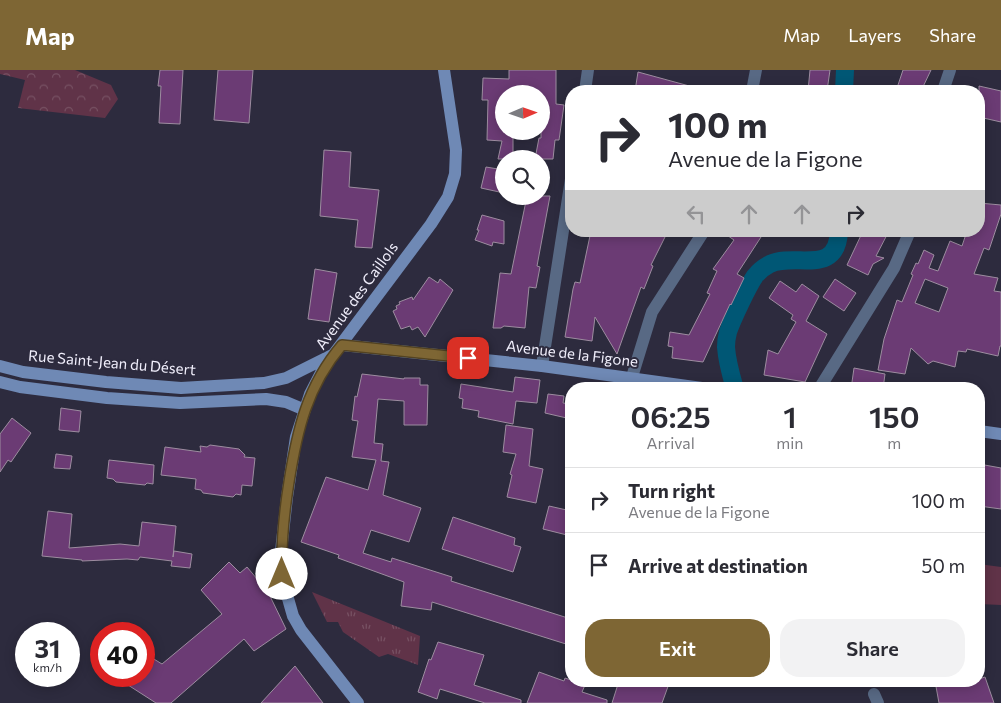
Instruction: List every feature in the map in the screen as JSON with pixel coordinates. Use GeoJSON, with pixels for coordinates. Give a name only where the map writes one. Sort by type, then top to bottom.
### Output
{"type":"FeatureCollection","features":[{"type":"Feature","properties":{"kind":"street","name":"Avenue des Caillols"},"geometry":{"type":"LineString","coordinates":[[358,703],[301,630],[293,616],[282,574],[281,551],[287,497],[296,438],[310,394],[324,367],[431,224],[448,197],[455,174],[456,150],[444,70]]}},
{"type":"Feature","properties":{"kind":"street"},"geometry":{"type":"LineString","coordinates":[[586,85],[588,70]]}},
{"type":"Feature","properties":{"kind":"street"},"geometry":{"type":"LineString","coordinates":[[753,85],[756,70]]}},
{"type":"Feature","properties":{"kind":"street"},"geometry":{"type":"LineString","coordinates":[[945,85],[950,70]]}},
{"type":"Feature","properties":{"kind":"street"},"geometry":{"type":"LineString","coordinates":[[542,366],[565,218]]}},
{"type":"Feature","properties":{"kind":"street"},"geometry":{"type":"LineString","coordinates":[[632,377],[652,312],[700,237]]}},
{"type":"Feature","properties":{"kind":"street"},"geometry":{"type":"LineString","coordinates":[[823,382],[894,268],[907,237]]}},
{"type":"Feature","properties":{"kind":"street","name":"Rue Saint-Jean du Désert"},"geometry":{"type":"LineString","coordinates":[[0,366],[22,372],[96,381],[181,388],[264,383],[278,380],[286,378],[338,349]]}},
{"type":"Feature","properties":{"kind":"street","name":"Avenue de la Figone"},"geometry":{"type":"LineString","coordinates":[[338,349],[542,366],[664,382]]}},
{"type":"Feature","properties":{"kind":"street"},"geometry":{"type":"LineString","coordinates":[[0,382],[20,387],[107,398],[180,403],[266,399],[286,402],[305,410]]}},
{"type":"Feature","properties":{"kind":"street"},"geometry":{"type":"LineString","coordinates":[[985,432],[1001,434]]}},
{"type":"Feature","properties":{"kind":"green space"},"geometry":{"type":"Polygon","coordinates":[[[0,70],[75,70],[111,85],[118,99],[105,118],[18,108],[25,80],[0,74],[0,70]]]}},
{"type":"Feature","properties":{"kind":"green space"},"geometry":{"type":"Polygon","coordinates":[[[985,565],[1001,567],[1001,605],[985,604],[985,565]]]}},
{"type":"Feature","properties":{"kind":"green space"},"geometry":{"type":"Polygon","coordinates":[[[312,592],[420,636],[418,665],[388,654],[379,657],[343,632],[338,622],[327,622],[312,592]]]}},
{"type":"Feature","properties":{"kind":"building"},"geometry":{"type":"Polygon","coordinates":[[[160,70],[183,70],[180,124],[159,123],[161,86],[158,86],[160,70]]]}},
{"type":"Feature","properties":{"kind":"building"},"geometry":{"type":"Polygon","coordinates":[[[218,70],[253,70],[249,123],[214,120],[218,70]]]}},
{"type":"Feature","properties":{"kind":"building"},"geometry":{"type":"Polygon","coordinates":[[[509,70],[556,70],[556,104],[564,105],[559,140],[555,140],[553,159],[550,159],[550,150],[537,150],[539,140],[550,140],[550,85],[495,85],[495,140],[513,140],[513,150],[500,150],[502,141],[487,140],[488,100],[482,100],[483,78],[509,79],[509,70]]]}},
{"type":"Feature","properties":{"kind":"building"},"geometry":{"type":"Polygon","coordinates":[[[810,70],[830,70],[828,85],[809,85],[810,70]]]}},
{"type":"Feature","properties":{"kind":"building"},"geometry":{"type":"Polygon","coordinates":[[[903,70],[931,70],[924,85],[898,85],[903,70]]]}},
{"type":"Feature","properties":{"kind":"building"},"geometry":{"type":"Polygon","coordinates":[[[638,72],[686,85],[636,85],[638,72]]]}},
{"type":"Feature","properties":{"kind":"building"},"geometry":{"type":"Polygon","coordinates":[[[985,87],[1001,91],[1001,122],[985,118],[985,87]]]}},
{"type":"Feature","properties":{"kind":"building"},"geometry":{"type":"Polygon","coordinates":[[[324,150],[351,152],[349,187],[379,190],[372,248],[355,247],[358,220],[320,216],[324,150]]]}},
{"type":"Feature","properties":{"kind":"building"},"geometry":{"type":"Polygon","coordinates":[[[486,167],[495,168],[495,191],[481,188],[486,167]]]}},
{"type":"Feature","properties":{"kind":"building"},"geometry":{"type":"Polygon","coordinates":[[[985,204],[1001,205],[1001,214],[989,250],[984,248],[974,274],[998,278],[994,291],[1001,292],[1001,346],[998,356],[967,349],[966,352],[958,351],[955,367],[933,361],[928,364],[911,348],[905,374],[878,370],[884,339],[897,300],[902,302],[913,275],[911,274],[924,250],[934,255],[929,268],[938,271],[950,241],[962,246],[965,237],[985,237],[985,204]],[[925,279],[915,303],[939,312],[948,288],[925,279]]]}},
{"type":"Feature","properties":{"kind":"building"},"geometry":{"type":"Polygon","coordinates":[[[525,205],[548,205],[537,266],[540,267],[536,288],[529,287],[525,328],[504,326],[493,328],[500,273],[511,274],[525,205]]]}},
{"type":"Feature","properties":{"kind":"building"},"geometry":{"type":"Polygon","coordinates":[[[482,215],[504,221],[504,244],[493,242],[492,246],[475,240],[482,215]]]}},
{"type":"Feature","properties":{"kind":"building"},"geometry":{"type":"Polygon","coordinates":[[[590,237],[665,237],[651,265],[653,266],[644,289],[641,287],[617,354],[595,317],[592,341],[565,337],[573,289],[575,282],[580,283],[590,237]]]}},
{"type":"Feature","properties":{"kind":"building"},"geometry":{"type":"Polygon","coordinates":[[[730,237],[761,237],[737,274],[744,278],[703,362],[672,358],[673,347],[668,346],[670,332],[689,335],[710,294],[707,293],[717,271],[713,269],[734,240],[730,237]]]}},
{"type":"Feature","properties":{"kind":"building"},"geometry":{"type":"Polygon","coordinates":[[[860,237],[886,237],[876,256],[884,258],[873,264],[868,275],[847,265],[860,237]]]}},
{"type":"Feature","properties":{"kind":"building"},"geometry":{"type":"Polygon","coordinates":[[[315,269],[337,273],[329,322],[308,319],[315,269]]]}},
{"type":"Feature","properties":{"kind":"building"},"geometry":{"type":"Polygon","coordinates":[[[429,277],[438,283],[440,279],[453,290],[425,337],[418,327],[412,330],[410,326],[401,329],[393,311],[397,309],[396,306],[400,304],[399,302],[412,297],[413,300],[429,277]]]}},
{"type":"Feature","properties":{"kind":"building"},"geometry":{"type":"Polygon","coordinates":[[[835,279],[856,293],[844,311],[823,297],[835,279]]]}},
{"type":"Feature","properties":{"kind":"building"},"geometry":{"type":"Polygon","coordinates":[[[780,281],[796,292],[802,284],[819,296],[806,321],[827,334],[805,382],[764,375],[768,350],[778,354],[796,322],[791,319],[793,315],[769,298],[780,281]]]}},
{"type":"Feature","properties":{"kind":"building"},"geometry":{"type":"Polygon","coordinates":[[[854,368],[885,374],[884,382],[852,382],[854,368]]]}},
{"type":"Feature","properties":{"kind":"building"},"geometry":{"type":"Polygon","coordinates":[[[362,374],[404,379],[420,378],[420,385],[428,385],[427,425],[404,425],[404,401],[378,399],[374,443],[383,444],[381,461],[389,462],[383,495],[421,508],[409,542],[371,530],[363,553],[391,562],[392,558],[452,577],[451,581],[565,617],[565,644],[432,602],[431,610],[401,606],[404,582],[338,558],[339,555],[301,542],[326,477],[368,490],[376,460],[352,457],[358,421],[352,420],[355,396],[357,397],[362,374]]]}},
{"type":"Feature","properties":{"kind":"building"},"geometry":{"type":"Polygon","coordinates":[[[515,377],[540,380],[537,403],[516,401],[513,424],[478,417],[479,411],[462,408],[463,399],[459,398],[461,384],[513,392],[515,377]]]}},
{"type":"Feature","properties":{"kind":"building"},"geometry":{"type":"Polygon","coordinates":[[[548,394],[564,396],[565,418],[545,413],[548,394]]]}},
{"type":"Feature","properties":{"kind":"building"},"geometry":{"type":"Polygon","coordinates":[[[61,408],[81,411],[79,432],[59,430],[61,408]]]}},
{"type":"Feature","properties":{"kind":"building"},"geometry":{"type":"Polygon","coordinates":[[[12,418],[31,433],[11,462],[8,460],[0,472],[0,434],[12,418]]]}},
{"type":"Feature","properties":{"kind":"building"},"geometry":{"type":"Polygon","coordinates":[[[506,425],[533,429],[529,466],[543,469],[536,503],[507,497],[512,475],[510,474],[516,454],[503,452],[506,425]]]}},
{"type":"Feature","properties":{"kind":"building"},"geometry":{"type":"Polygon","coordinates":[[[210,445],[239,449],[245,455],[244,457],[255,458],[252,486],[242,485],[241,495],[236,494],[233,497],[203,493],[201,490],[195,489],[196,479],[161,475],[165,447],[201,452],[200,446],[207,447],[210,445]]]}},
{"type":"Feature","properties":{"kind":"building"},"geometry":{"type":"Polygon","coordinates":[[[56,454],[72,456],[70,469],[54,468],[56,454]]]}},
{"type":"Feature","properties":{"kind":"building"},"geometry":{"type":"Polygon","coordinates":[[[109,460],[154,465],[153,484],[116,482],[113,479],[107,478],[109,460]]]}},
{"type":"Feature","properties":{"kind":"building"},"geometry":{"type":"Polygon","coordinates":[[[985,465],[1001,468],[1001,509],[985,507],[985,465]]]}},
{"type":"Feature","properties":{"kind":"building"},"geometry":{"type":"Polygon","coordinates":[[[549,506],[565,510],[565,534],[543,529],[549,506]]]}},
{"type":"Feature","properties":{"kind":"building"},"geometry":{"type":"Polygon","coordinates":[[[48,511],[72,514],[69,548],[120,544],[139,546],[142,522],[176,526],[173,557],[174,551],[192,554],[190,568],[171,566],[172,561],[140,557],[138,560],[82,561],[42,556],[48,511]]]}},
{"type":"Feature","properties":{"kind":"building"},"geometry":{"type":"Polygon","coordinates":[[[453,517],[515,538],[514,545],[521,547],[513,572],[442,549],[453,517]]]}},
{"type":"Feature","properties":{"kind":"building"},"geometry":{"type":"Polygon","coordinates":[[[229,562],[240,573],[247,567],[268,592],[286,629],[254,651],[244,639],[171,703],[156,703],[131,687],[155,687],[155,660],[162,664],[222,614],[201,590],[229,562]]]}},
{"type":"Feature","properties":{"kind":"building"},"geometry":{"type":"Polygon","coordinates":[[[438,642],[484,655],[474,685],[521,700],[521,703],[485,703],[440,689],[437,699],[418,692],[429,659],[431,660],[438,642]]]}},
{"type":"Feature","properties":{"kind":"building"},"geometry":{"type":"Polygon","coordinates":[[[295,666],[323,703],[261,703],[295,666]]]}},
{"type":"Feature","properties":{"kind":"building"},"geometry":{"type":"Polygon","coordinates":[[[539,672],[564,681],[565,678],[565,687],[584,687],[582,692],[607,700],[607,703],[527,703],[539,672]]]}},
{"type":"Feature","properties":{"kind":"building"},"geometry":{"type":"Polygon","coordinates":[[[985,677],[994,703],[939,703],[936,687],[985,687],[985,677]]]}},
{"type":"Feature","properties":{"kind":"building"},"geometry":{"type":"Polygon","coordinates":[[[617,687],[668,687],[662,703],[612,703],[617,687]]]}},
{"type":"Feature","properties":{"kind":"waterway"},"geometry":{"type":"LineString","coordinates":[[844,85],[845,70]]}},
{"type":"Feature","properties":{"kind":"waterway"},"geometry":{"type":"LineString","coordinates":[[733,382],[727,358],[727,335],[736,312],[755,276],[768,265],[780,261],[823,258],[831,254],[837,245],[838,237]]}},
{"type":"Feature","properties":{"kind":"route"},"geometry":{"type":"LineString","coordinates":[[282,574],[281,551],[296,438],[310,394],[324,367],[342,345],[468,358]]}}]}
